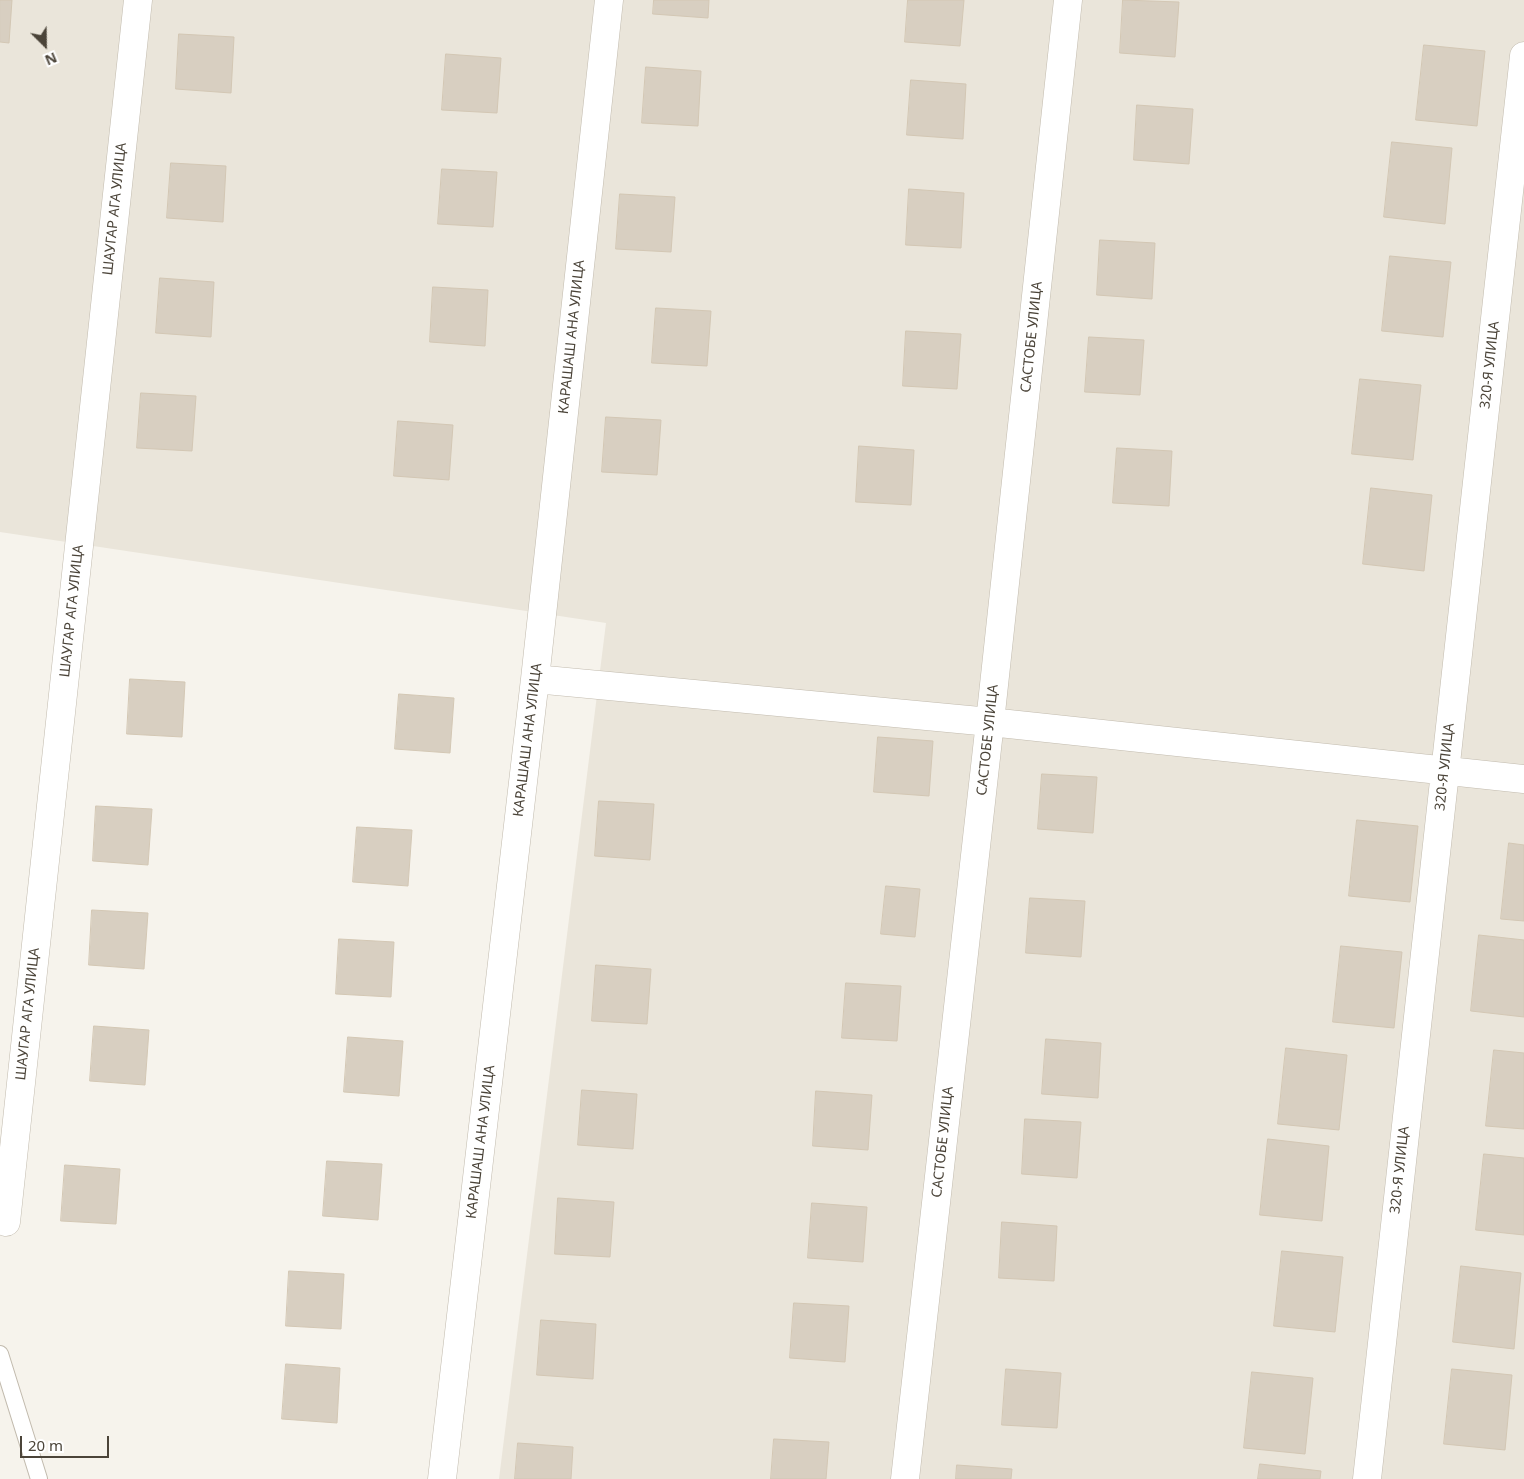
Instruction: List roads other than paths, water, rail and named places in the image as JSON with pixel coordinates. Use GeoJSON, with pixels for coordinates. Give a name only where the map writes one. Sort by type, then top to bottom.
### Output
{"type":"FeatureCollection","features":[{"type":"Feature","properties":{"kind":"street","name":"ШАУГАР АГА УЛИЦА"},"geometry":{"type":"LineString","coordinates":[[6,1222],[138,0]]}},
{"type":"Feature","properties":{"kind":"street","name":"КАРАШАШ АНА УЛИЦА"},"geometry":{"type":"LineString","coordinates":[[442,1479],[535,679],[609,0]]}},
{"type":"Feature","properties":{"kind":"street","name":"САСТОБЕ УЛИЦА"},"geometry":{"type":"LineString","coordinates":[[905,1479],[990,722],[1068,0]]}},
{"type":"Feature","properties":{"kind":"street","name":"320-Я УЛИЦА"},"geometry":{"type":"LineString","coordinates":[[1367,1479],[1524,56]]}},
{"type":"Feature","properties":{"kind":"street"},"geometry":{"type":"LineString","coordinates":[[535,679],[990,722],[1524,780]]}},
{"type":"Feature","properties":{"kind":"lane"},"geometry":{"type":"LineString","coordinates":[[0,1354],[40,1479]]}}]}
